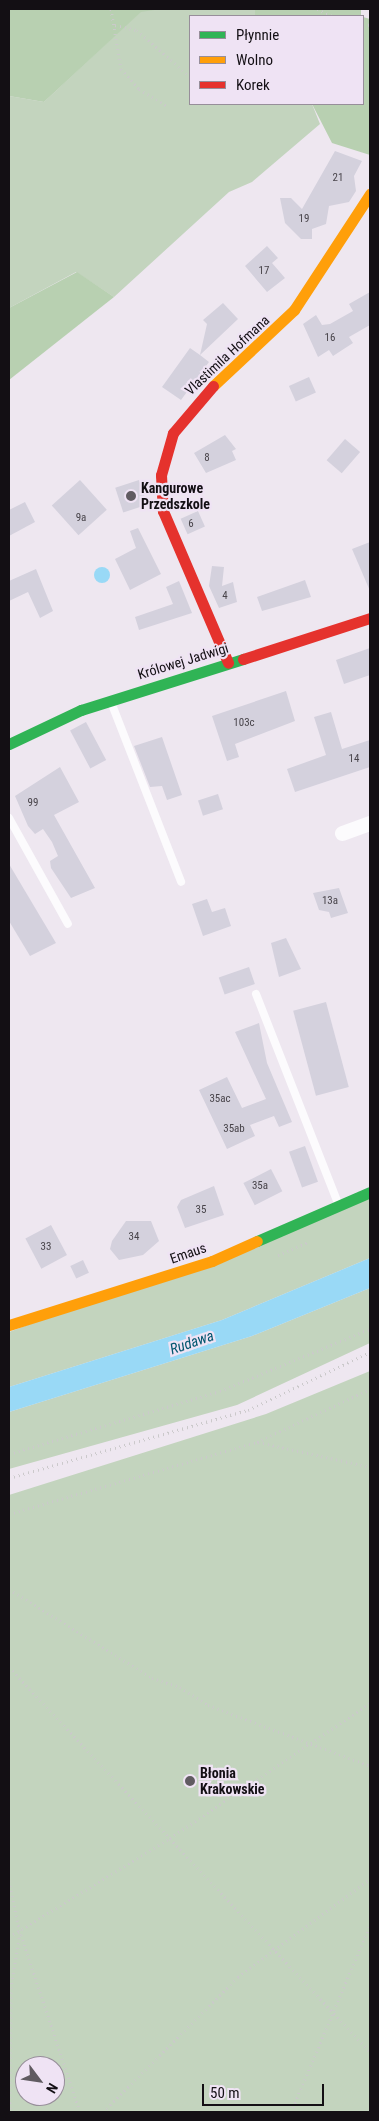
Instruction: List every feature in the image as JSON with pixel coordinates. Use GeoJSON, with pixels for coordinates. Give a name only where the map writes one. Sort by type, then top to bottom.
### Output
{"type":"FeatureCollection","features":[{"type":"Feature","properties":{"kind":"street","name":"Vlastimila Hofmana"},"geometry":{"type":"LineString","coordinates":[[228,663],[163,511],[161,475],[173,433],[208,390],[267,340],[294,310],[370,194]]}},
{"type":"Feature","properties":{"kind":"street","name":"Królowej Jadwigi"},"geometry":{"type":"LineString","coordinates":[[9,744],[110,700],[370,618]]}},
{"type":"Feature","properties":{"kind":"street"},"geometry":{"type":"LineString","coordinates":[[342,833],[370,823]]}},
{"type":"Feature","properties":{"kind":"street","name":"Emaus"},"geometry":{"type":"LineString","coordinates":[[9,1325],[212,1260],[339,1208],[370,1192]]}},
{"type":"Feature","properties":{"kind":"lane"},"geometry":{"type":"LineString","coordinates":[[110,700],[181,882]]}},
{"type":"Feature","properties":{"kind":"lane"},"geometry":{"type":"LineString","coordinates":[[9,818],[68,924]]}},
{"type":"Feature","properties":{"kind":"lane"},"geometry":{"type":"LineString","coordinates":[[256,994],[339,1208]]}},
{"type":"Feature","properties":{"kind":"path"},"geometry":{"type":"LineString","coordinates":[[111,9],[121,69],[138,89],[166,106]]}},
{"type":"Feature","properties":{"kind":"path"},"geometry":{"type":"LineString","coordinates":[[317,9],[330,15]]}},
{"type":"Feature","properties":{"kind":"path"},"geometry":{"type":"LineString","coordinates":[[115,25],[137,30],[189,76]]}},
{"type":"Feature","properties":{"kind":"path"},"geometry":{"type":"LineString","coordinates":[[9,1454],[220,1391],[370,1329]]}},
{"type":"Feature","properties":{"kind":"path"},"geometry":{"type":"LineString","coordinates":[[9,1478],[248,1410],[370,1352]]}},
{"type":"Feature","properties":{"kind":"path"},"geometry":{"type":"LineString","coordinates":[[9,1514],[257,1442],[370,1389]]}},
{"type":"Feature","properties":{"kind":"path"},"geometry":{"type":"LineString","coordinates":[[257,1442],[370,1467]]}},
{"type":"Feature","properties":{"kind":"path"},"geometry":{"type":"LineString","coordinates":[[9,1589],[152,1678],[180,1687],[208,1705],[370,1766]]}},
{"type":"Feature","properties":{"kind":"path"},"geometry":{"type":"LineString","coordinates":[[9,1667],[370,2052]]}},
{"type":"Feature","properties":{"kind":"path"},"geometry":{"type":"LineString","coordinates":[[9,1937],[20,1933],[170,1838],[312,1745],[370,1703]]}},
{"type":"Feature","properties":{"kind":"path"},"geometry":{"type":"LineString","coordinates":[[102,2112],[238,1977],[274,1948],[370,1879]]}},
{"type":"Feature","properties":{"kind":"path"},"geometry":{"type":"LineString","coordinates":[[9,1881],[20,1933],[80,2112]]}},
{"type":"Feature","properties":{"kind":"path"},"geometry":{"type":"LineString","coordinates":[[291,2112],[335,2013],[370,1925]]}},
{"type":"Feature","properties":{"kind":"path"},"geometry":{"type":"LineString","coordinates":[[10,2112],[11,1987],[20,1933]]}},
{"type":"Feature","properties":{"kind":"green space"},"geometry":{"type":"Polygon","coordinates":[[[9,9],[161,9],[141,12],[44,102],[9,96],[9,9]]]}},
{"type":"Feature","properties":{"kind":"green space"},"geometry":{"type":"Polygon","coordinates":[[[161,9],[255,9],[260,15],[189,15],[189,105],[312,105],[320,124],[252,182],[229,192],[114,297],[76,272],[9,308],[9,96],[44,102],[141,11],[161,9]]]}},
{"type":"Feature","properties":{"kind":"green space"},"geometry":{"type":"Polygon","coordinates":[[[255,9],[361,9],[361,15],[255,15],[255,9]]]}},
{"type":"Feature","properties":{"kind":"green space"},"geometry":{"type":"Polygon","coordinates":[[[364,17],[370,19],[370,155],[332,143],[313,105],[364,105],[364,17]]]}},
{"type":"Feature","properties":{"kind":"green space"},"geometry":{"type":"Polygon","coordinates":[[[77,272],[114,297],[9,380],[9,308],[77,272]]]}},
{"type":"Feature","properties":{"kind":"green space"},"geometry":{"type":"Polygon","coordinates":[[[370,1198],[370,1258],[222,1320],[9,1387],[9,1332],[370,1198]]]}},
{"type":"Feature","properties":{"kind":"green space"},"geometry":{"type":"Polygon","coordinates":[[[370,1288],[370,1343],[237,1405],[9,1469],[9,1412],[252,1336],[370,1288]]]}},
{"type":"Feature","properties":{"kind":"green space","name":"Błonia Krakowskie"},"geometry":{"type":"Polygon","coordinates":[[[370,1371],[370,2112],[9,2112],[9,1495],[266,1414],[370,1371]]]}},
{"type":"Feature","properties":{"kind":"water"},"geometry":{"type":"Polygon","coordinates":[[[99,567],[105,567],[110,572],[108,581],[99,583],[94,578],[94,572],[99,567]]]}},
{"type":"Feature","properties":{"kind":"water","name":"Rudawa"},"geometry":{"type":"Polygon","coordinates":[[[370,1258],[370,1288],[252,1336],[9,1412],[9,1387],[222,1320],[370,1258]]]}},
{"type":"Feature","properties":{"kind":"building"},"geometry":{"type":"Polygon","coordinates":[[[335,151],[362,161],[354,176],[356,191],[349,202],[329,206],[326,224],[312,229],[312,239],[301,239],[285,223],[280,198],[291,198],[302,209],[335,151]]]}},
{"type":"Feature","properties":{"kind":"building"},"geometry":{"type":"Polygon","coordinates":[[[267,246],[278,258],[272,263],[285,278],[267,292],[245,266],[267,246]]]}},
{"type":"Feature","properties":{"kind":"building"},"geometry":{"type":"Polygon","coordinates":[[[370,292],[370,325],[349,337],[353,343],[333,356],[329,350],[318,357],[303,324],[316,315],[322,325],[330,324],[353,311],[349,304],[370,292]]]}},
{"type":"Feature","properties":{"kind":"building"},"geometry":{"type":"Polygon","coordinates":[[[223,303],[238,319],[200,355],[207,324],[203,320],[223,303]]]}},
{"type":"Feature","properties":{"kind":"building"},"geometry":{"type":"Polygon","coordinates":[[[190,348],[209,362],[181,400],[162,387],[190,348]]]}},
{"type":"Feature","properties":{"kind":"building"},"geometry":{"type":"Polygon","coordinates":[[[309,377],[316,393],[296,401],[289,386],[309,377]]]}},
{"type":"Feature","properties":{"kind":"building"},"geometry":{"type":"Polygon","coordinates":[[[225,435],[236,449],[232,451],[236,460],[206,473],[194,453],[225,435]]]}},
{"type":"Feature","properties":{"kind":"building"},"geometry":{"type":"Polygon","coordinates":[[[345,439],[360,452],[342,473],[327,460],[345,439]]]}},
{"type":"Feature","properties":{"kind":"building"},"geometry":{"type":"Polygon","coordinates":[[[80,480],[107,510],[79,535],[52,505],[80,480]]]}},
{"type":"Feature","properties":{"kind":"building","name":"Kangurowe Przedszkole"},"geometry":{"type":"Polygon","coordinates":[[[139,480],[147,505],[123,512],[115,488],[139,480]]]}},
{"type":"Feature","properties":{"kind":"building"},"geometry":{"type":"Polygon","coordinates":[[[25,502],[35,522],[9,536],[9,510],[25,502]]]}},
{"type":"Feature","properties":{"kind":"building"},"geometry":{"type":"Polygon","coordinates":[[[198,511],[205,527],[188,534],[181,519],[198,511]]]}},
{"type":"Feature","properties":{"kind":"building"},"geometry":{"type":"Polygon","coordinates":[[[138,528],[161,574],[130,590],[115,559],[136,548],[130,531],[138,528]]]}},
{"type":"Feature","properties":{"kind":"building"},"geometry":{"type":"Polygon","coordinates":[[[370,542],[370,591],[352,549],[370,542]]]}},
{"type":"Feature","properties":{"kind":"building"},"geometry":{"type":"Polygon","coordinates":[[[212,566],[224,567],[222,586],[233,582],[237,602],[219,608],[209,586],[212,566]]]}},
{"type":"Feature","properties":{"kind":"building"},"geometry":{"type":"Polygon","coordinates":[[[36,569],[53,611],[40,618],[28,592],[9,601],[9,581],[36,569]]]}},
{"type":"Feature","properties":{"kind":"building"},"geometry":{"type":"Polygon","coordinates":[[[305,580],[311,597],[262,611],[257,597],[305,580]]]}},
{"type":"Feature","properties":{"kind":"building"},"geometry":{"type":"Polygon","coordinates":[[[179,581],[192,613],[139,630],[135,617],[173,604],[166,587],[179,581]]]}},
{"type":"Feature","properties":{"kind":"building"},"geometry":{"type":"Polygon","coordinates":[[[370,648],[370,675],[344,684],[336,660],[370,648]]]}},
{"type":"Feature","properties":{"kind":"building"},"geometry":{"type":"Polygon","coordinates":[[[286,691],[295,721],[235,744],[239,757],[227,761],[212,716],[286,691]]]}},
{"type":"Feature","properties":{"kind":"building"},"geometry":{"type":"Polygon","coordinates":[[[331,712],[342,749],[370,740],[370,767],[295,792],[287,769],[326,755],[314,717],[331,712]]]}},
{"type":"Feature","properties":{"kind":"building"},"geometry":{"type":"Polygon","coordinates":[[[86,722],[106,760],[90,768],[70,730],[86,722]]]}},
{"type":"Feature","properties":{"kind":"building"},"geometry":{"type":"Polygon","coordinates":[[[162,737],[182,795],[167,800],[162,786],[150,787],[134,746],[162,737]]]}},
{"type":"Feature","properties":{"kind":"building"},"geometry":{"type":"Polygon","coordinates":[[[60,767],[79,802],[54,815],[95,888],[71,898],[51,868],[50,861],[58,856],[52,842],[43,829],[35,834],[28,826],[15,796],[60,767]]]}},
{"type":"Feature","properties":{"kind":"building"},"geometry":{"type":"Polygon","coordinates":[[[218,794],[223,809],[203,816],[198,800],[218,794]]]}},
{"type":"Feature","properties":{"kind":"building"},"geometry":{"type":"Polygon","coordinates":[[[9,864],[56,943],[30,956],[9,921],[9,864]]]}},
{"type":"Feature","properties":{"kind":"building"},"geometry":{"type":"Polygon","coordinates":[[[339,888],[348,913],[331,918],[329,912],[319,910],[313,893],[339,888]]]}},
{"type":"Feature","properties":{"kind":"building"},"geometry":{"type":"Polygon","coordinates":[[[207,899],[212,912],[225,908],[231,926],[203,936],[192,904],[207,899]]]}},
{"type":"Feature","properties":{"kind":"building"},"geometry":{"type":"Polygon","coordinates":[[[286,938],[301,969],[279,977],[271,943],[286,938]]]}},
{"type":"Feature","properties":{"kind":"building"},"geometry":{"type":"Polygon","coordinates":[[[249,967],[255,984],[225,994],[219,977],[249,967]]]}},
{"type":"Feature","properties":{"kind":"building"},"geometry":{"type":"Polygon","coordinates":[[[326,1002],[349,1087],[316,1096],[293,1011],[326,1002]]]}},
{"type":"Feature","properties":{"kind":"building"},"geometry":{"type":"Polygon","coordinates":[[[259,1023],[267,1063],[292,1122],[279,1127],[274,1116],[250,1125],[255,1136],[227,1149],[199,1090],[227,1077],[242,1108],[266,1099],[235,1032],[259,1023]]]}},
{"type":"Feature","properties":{"kind":"building"},"geometry":{"type":"Polygon","coordinates":[[[305,1146],[318,1182],[302,1188],[289,1152],[305,1146]]]}},
{"type":"Feature","properties":{"kind":"building"},"geometry":{"type":"Polygon","coordinates":[[[271,1169],[282,1191],[255,1205],[243,1183],[271,1169]]]}},
{"type":"Feature","properties":{"kind":"building"},"geometry":{"type":"Polygon","coordinates":[[[214,1186],[224,1215],[185,1228],[177,1207],[181,1200],[214,1186]]]}},
{"type":"Feature","properties":{"kind":"building"},"geometry":{"type":"Polygon","coordinates":[[[126,1221],[151,1221],[159,1241],[143,1255],[119,1260],[110,1249],[112,1241],[126,1221]]]}},
{"type":"Feature","properties":{"kind":"building"},"geometry":{"type":"Polygon","coordinates":[[[51,1225],[67,1255],[41,1269],[25,1239],[51,1225]]]}},
{"type":"Feature","properties":{"kind":"building"},"geometry":{"type":"Polygon","coordinates":[[[83,1260],[89,1273],[76,1279],[70,1266],[83,1260]]]}},
{"type":"Feature","properties":{"kind":"traffic: fast"},"geometry":{"type":"LineString","coordinates":[[9,744],[81,710],[243,659]]}},
{"type":"Feature","properties":{"kind":"traffic: fast"},"geometry":{"type":"LineString","coordinates":[[257,1241],[370,1192]]}},
{"type":"Feature","properties":{"kind":"traffic: slow"},"geometry":{"type":"LineString","coordinates":[[213,386],[294,310],[370,194]]}},
{"type":"Feature","properties":{"kind":"traffic: slow"},"geometry":{"type":"LineString","coordinates":[[9,1325],[212,1261],[257,1241]]}},
{"type":"Feature","properties":{"kind":"traffic: jam"},"geometry":{"type":"LineString","coordinates":[[213,386],[173,433],[161,475],[163,511],[228,663]]}},
{"type":"Feature","properties":{"kind":"traffic: jam"},"geometry":{"type":"LineString","coordinates":[[243,659],[370,618]]}},
{"type":"Feature","properties":{"kind":"place","name":"Kangurowe Przedszkole"},"geometry":{"type":"Point","coordinates":[131,496]}},
{"type":"Feature","properties":{"kind":"place","name":"Błonia Krakowskie"},"geometry":{"type":"Point","coordinates":[190,1781]}}]}
